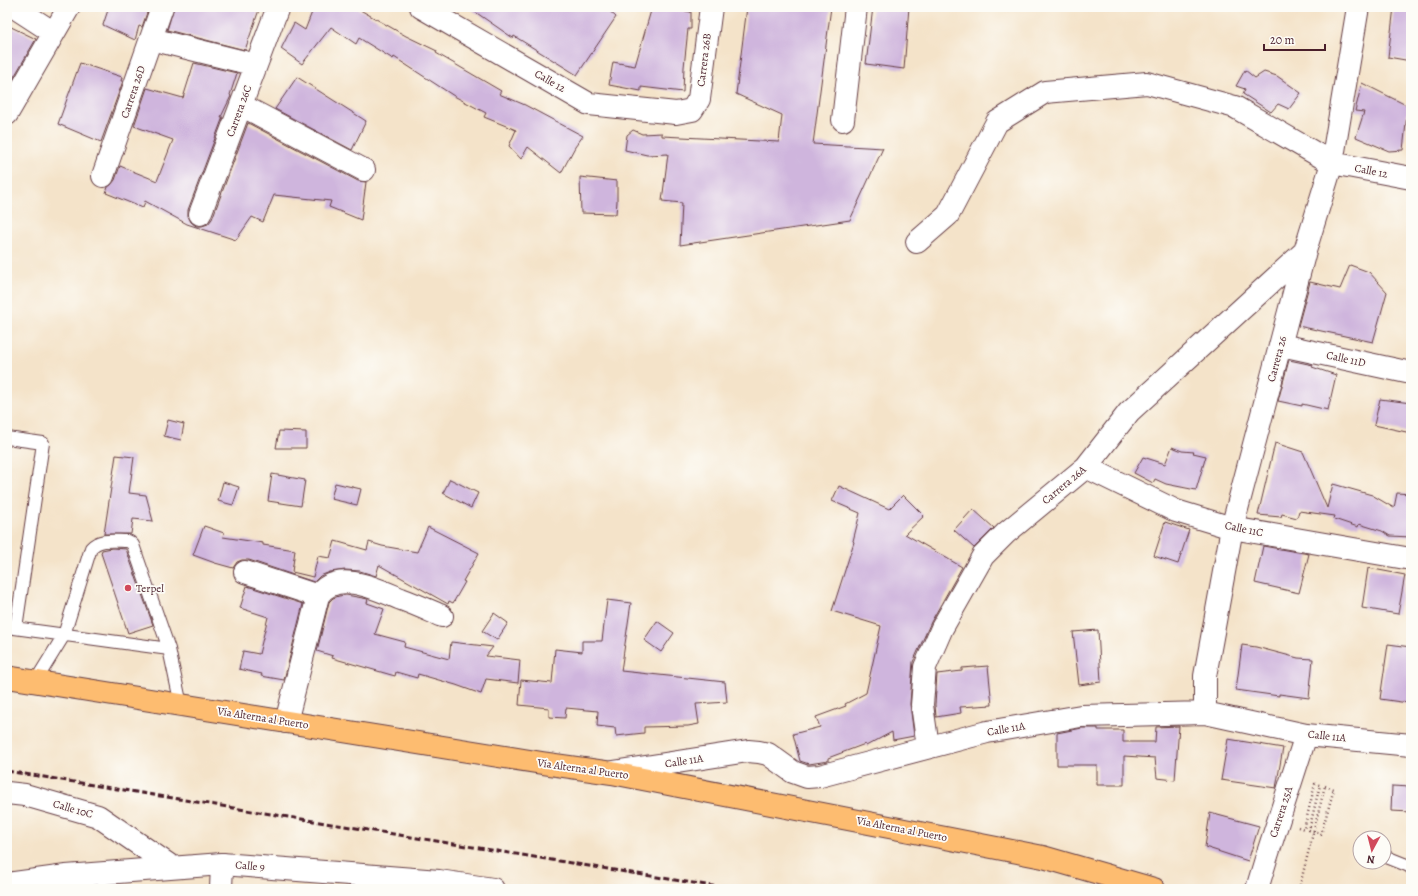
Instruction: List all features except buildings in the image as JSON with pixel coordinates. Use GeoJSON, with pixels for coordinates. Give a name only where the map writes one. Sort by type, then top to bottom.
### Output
{"type":"FeatureCollection","features":[{"type":"Feature","properties":{"kind":"main road","name":"Vía Alterna al Puerto"},"geometry":{"type":"LineString","coordinates":[[7,677],[542,763],[612,772],[1043,857],[1154,889]]}},
{"type":"Feature","properties":{"kind":"street"},"geometry":{"type":"LineString","coordinates":[[14,7],[54,33]]}},
{"type":"Feature","properties":{"kind":"street"},"geometry":{"type":"LineString","coordinates":[[7,114],[69,7]]}},
{"type":"Feature","properties":{"kind":"street","name":"Carrera 26D"},"geometry":{"type":"LineString","coordinates":[[104,176],[162,7]]}},
{"type":"Feature","properties":{"kind":"street","name":"Carrera 26C"},"geometry":{"type":"LineString","coordinates":[[200,214],[278,7]]}},
{"type":"Feature","properties":{"kind":"street","name":"Calle 12"},"geometry":{"type":"LineString","coordinates":[[421,7],[589,104],[676,113],[692,110]]}},
{"type":"Feature","properties":{"kind":"street","name":"Carrera 26B"},"geometry":{"type":"LineString","coordinates":[[692,110],[699,99],[711,7]]}},
{"type":"Feature","properties":{"kind":"street"},"geometry":{"type":"LineString","coordinates":[[843,120],[856,7]]}},
{"type":"Feature","properties":{"kind":"street","name":"Carrera 26"},"geometry":{"type":"LineString","coordinates":[[1204,713],[1205,676],[1232,528],[1305,251],[1332,163],[1358,7]]}},
{"type":"Feature","properties":{"kind":"street"},"geometry":{"type":"LineString","coordinates":[[151,39],[256,65]]}},
{"type":"Feature","properties":{"kind":"street","name":"Calle 12"},"geometry":{"type":"LineString","coordinates":[[917,242],[948,215],[997,122],[1045,92],[1147,84],[1235,107],[1332,163],[1411,178]]}},
{"type":"Feature","properties":{"kind":"street"},"geometry":{"type":"LineString","coordinates":[[241,105],[364,170]]}},
{"type":"Feature","properties":{"kind":"street","name":"Carrera 26A"},"geometry":{"type":"LineString","coordinates":[[928,747],[922,705],[925,667],[942,628],[983,556],[1006,533],[1086,467],[1129,412],[1305,251]]}},
{"type":"Feature","properties":{"kind":"street","name":"Calle 11D"},"geometry":{"type":"LineString","coordinates":[[1281,345],[1411,372]]}},
{"type":"Feature","properties":{"kind":"street","name":"Calle 11C"},"geometry":{"type":"LineString","coordinates":[[1086,467],[1176,511],[1232,528],[1411,560]]}},
{"type":"Feature","properties":{"kind":"street"},"geometry":{"type":"LineString","coordinates":[[245,572],[318,596]]}},
{"type":"Feature","properties":{"kind":"street"},"geometry":{"type":"LineString","coordinates":[[286,722],[318,596],[323,589],[334,584],[350,582],[366,585],[442,616]]}},
{"type":"Feature","properties":{"kind":"street","name":"Calle 11A"},"geometry":{"type":"LineString","coordinates":[[612,772],[748,751],[768,754],[793,772],[807,776],[820,776],[987,732],[1081,716],[1204,713],[1306,735],[1411,745]]}},
{"type":"Feature","properties":{"kind":"street","name":"Carrera 25A"},"geometry":{"type":"LineString","coordinates":[[1257,889],[1306,735]]}},
{"type":"Feature","properties":{"kind":"street","name":"Calle 10C"},"geometry":{"type":"LineString","coordinates":[[7,793],[25,794],[98,816],[172,867]]}},
{"type":"Feature","properties":{"kind":"street"},"geometry":{"type":"LineString","coordinates":[[221,889],[222,864]]}},
{"type":"Feature","properties":{"kind":"street","name":"Calle 9"},"geometry":{"type":"LineString","coordinates":[[7,884],[66,882],[172,867],[222,864],[439,881],[493,889]]}},
{"type":"Feature","properties":{"kind":"lane"},"geometry":{"type":"LineString","coordinates":[[7,438],[43,443],[12,628],[169,649]]}},
{"type":"Feature","properties":{"kind":"lane"},"geometry":{"type":"LineString","coordinates":[[35,682],[64,636],[91,548],[100,541],[127,541],[133,545],[169,649],[181,705]]}},
{"type":"Feature","properties":{"kind":"lane"},"geometry":{"type":"LineString","coordinates":[[1392,859],[1411,868]]}},
{"type":"Feature","properties":{"kind":"path"},"geometry":{"type":"LineString","coordinates":[[1299,889],[1312,839],[1314,831],[1325,786],[1334,789],[1321,834],[1315,832],[1309,830],[1320,785],[1315,784],[1304,829]]}},
{"type":"Feature","properties":{"kind":"railway"},"geometry":{"type":"LineString","coordinates":[[7,771],[730,889]]}},
{"type":"Feature","properties":{"kind":"place","name":"Terpel"},"geometry":{"type":"Point","coordinates":[128,588]}}]}
